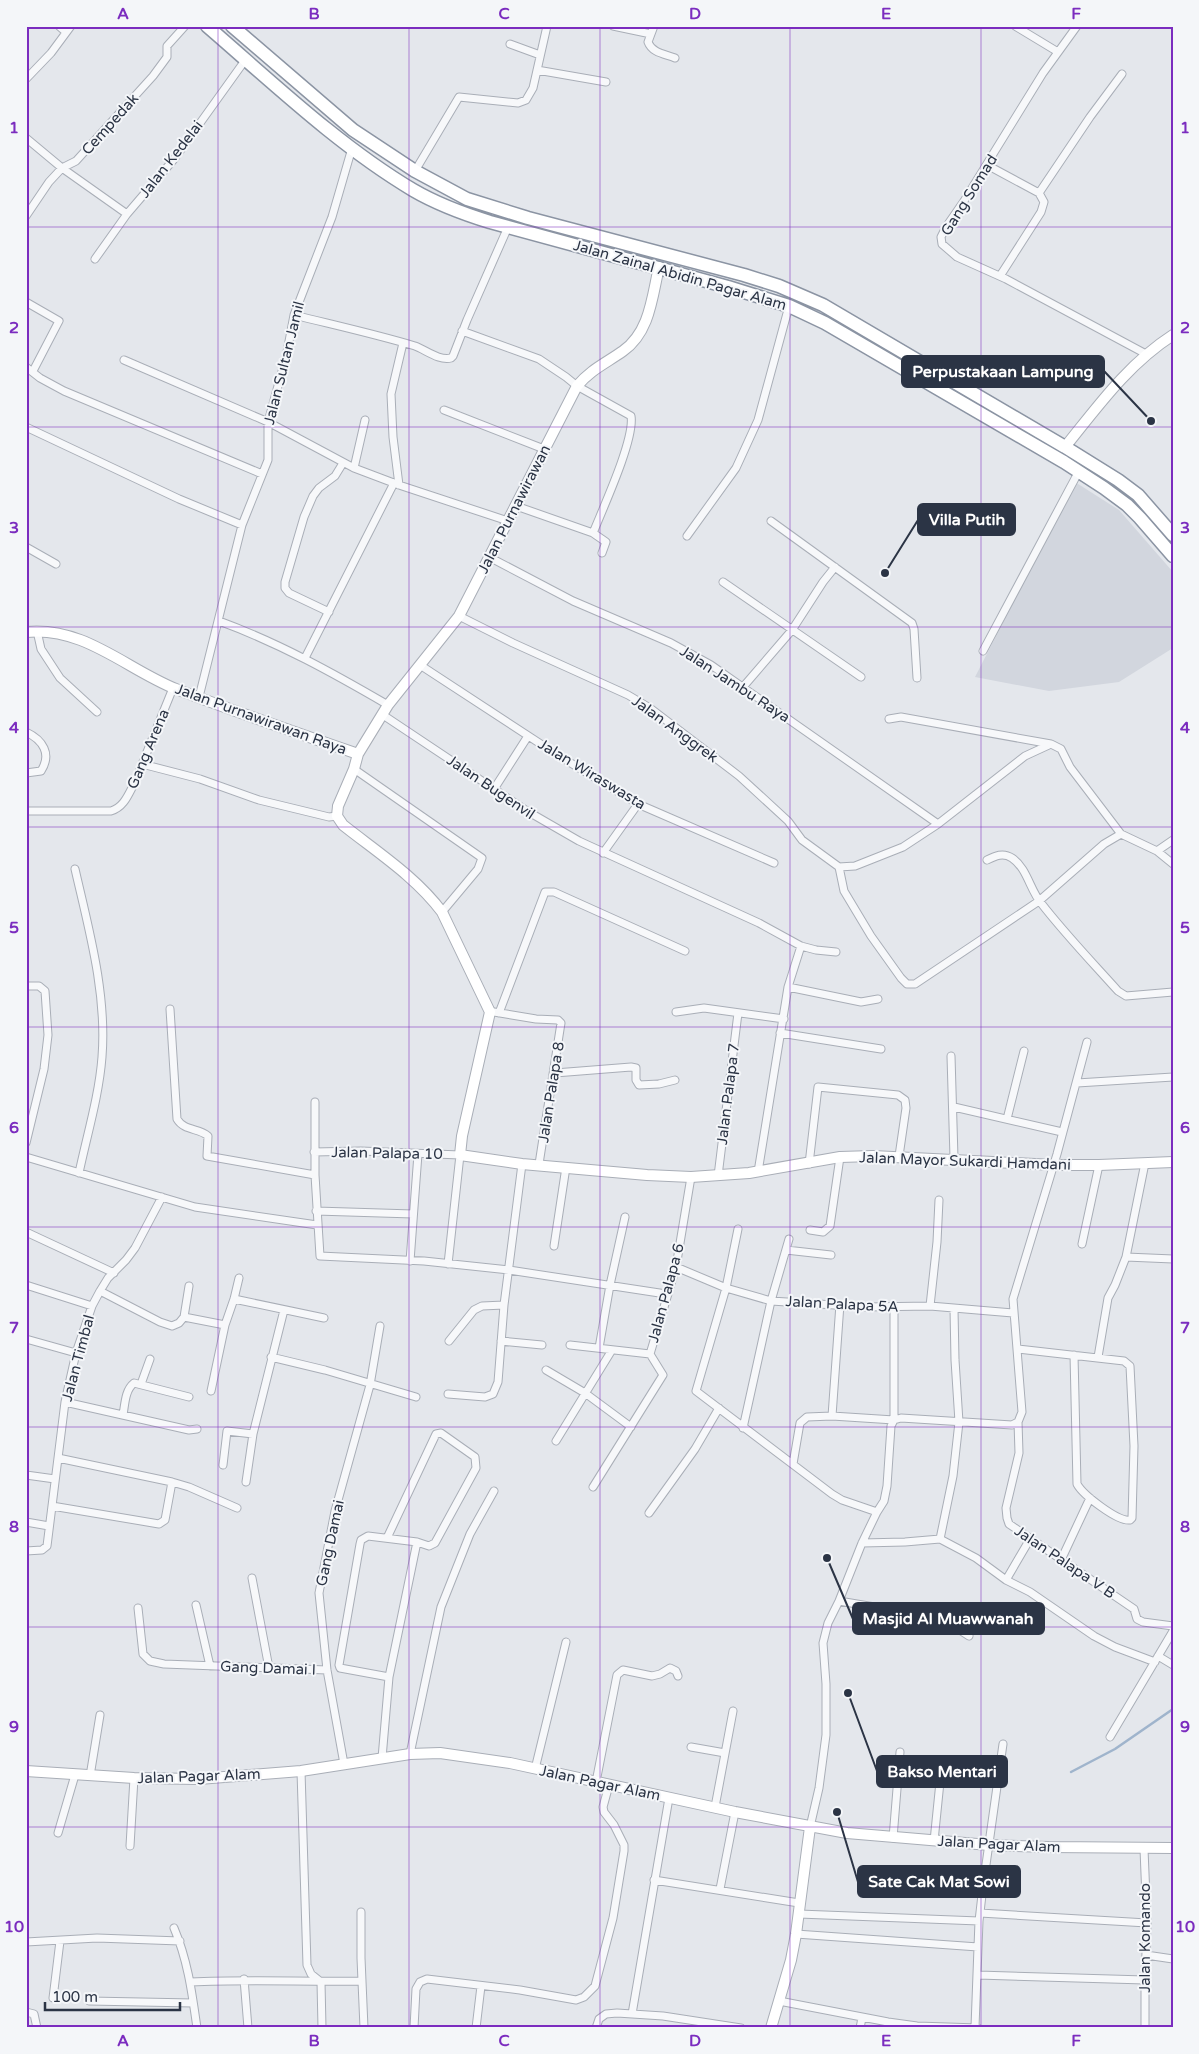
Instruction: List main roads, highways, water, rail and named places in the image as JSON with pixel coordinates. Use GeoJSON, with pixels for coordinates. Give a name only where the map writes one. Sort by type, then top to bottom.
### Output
{"type":"FeatureCollection","features":[{"type":"Feature","properties":{"kind":"highway","name":"Jalan Zainal Abidin Pagar Alam"},"geometry":{"type":"LineString","coordinates":[[207,26],[352,148],[414,191],[466,214],[508,227],[659,266],[789,306],[825,323],[936,387],[1065,447],[1118,480],[1138,495],[1173,535]]}},
{"type":"Feature","properties":{"kind":"highway","name":"Jalan Zainal Abidin Pagar Alam"},"geometry":{"type":"LineString","coordinates":[[232,26],[353,130],[415,171],[467,199],[528,218],[779,286],[823,305],[869,332],[942,376],[984,408]]}},
{"type":"Feature","properties":{"kind":"highway"},"geometry":{"type":"LineString","coordinates":[[862,344],[870,342],[872,338],[869,332]]}},
{"type":"Feature","properties":{"kind":"highway"},"geometry":{"type":"LineString","coordinates":[[936,387],[933,383],[934,378],[937,375],[942,376]]}},
{"type":"Feature","properties":{"kind":"highway","name":"Jalan Zainal Abidin Pagar Alam"},"geometry":{"type":"LineString","coordinates":[[1007,421],[1128,505],[1147,524],[1173,556]]}},
{"type":"Feature","properties":{"kind":"waterway"},"geometry":{"type":"LineString","coordinates":[[1071,1772],[1115,1749],[1173,1709]]}},
{"type":"Feature","properties":{"kind":"place","name":"Perpustakaan Lampung"},"geometry":{"type":"Point","coordinates":[1151,421]}},
{"type":"Feature","properties":{"kind":"place","name":"Villa Putih"},"geometry":{"type":"Point","coordinates":[885,573]}},
{"type":"Feature","properties":{"kind":"place","name":"Masjid Al Muawwanah"},"geometry":{"type":"Point","coordinates":[827,1558]}},
{"type":"Feature","properties":{"kind":"place","name":"Bakso Mentari"},"geometry":{"type":"Point","coordinates":[848,1693]}},
{"type":"Feature","properties":{"kind":"place","name":"Sate Cak Mat Sowi"},"geometry":{"type":"Point","coordinates":[837,1812]}}]}
